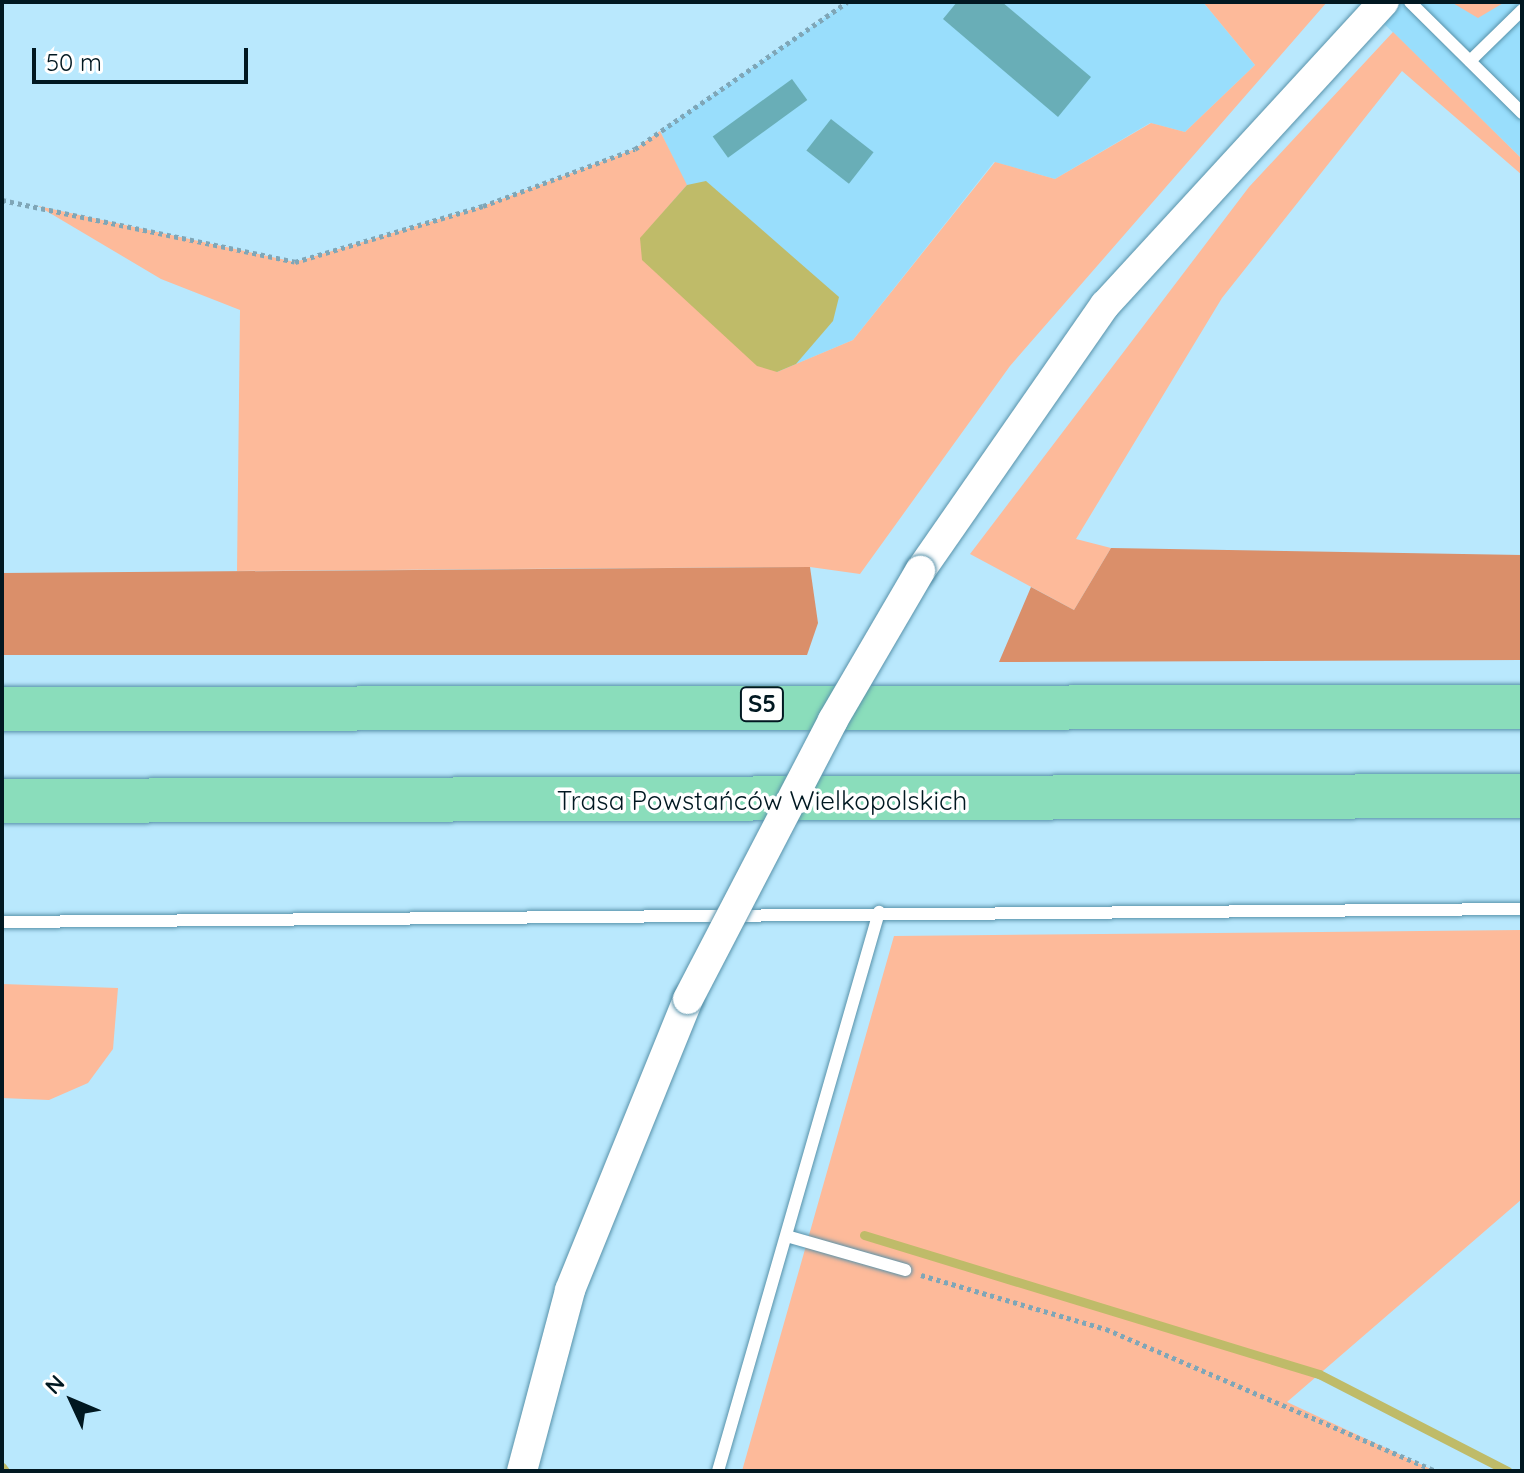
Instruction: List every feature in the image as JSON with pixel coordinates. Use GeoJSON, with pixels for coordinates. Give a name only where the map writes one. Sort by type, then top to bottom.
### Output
{"type":"FeatureCollection","features":[{"type":"Feature","properties":{"kind":"highway","name":"S5"},"geometry":{"type":"LineString","coordinates":[[2,709],[1522,707]]}},
{"type":"Feature","properties":{"kind":"highway","name":"Trasa Powstańców Wielkopolskich"},"geometry":{"type":"LineString","coordinates":[[2,801],[1522,796]]}},
{"type":"Feature","properties":{"kind":"street"},"geometry":{"type":"LineString","coordinates":[[522,1471],[570,1290],[688,999],[833,720],[920,571],[1105,305],[1230,161],[1384,2]]}},
{"type":"Feature","properties":{"kind":"lane"},"geometry":{"type":"LineString","coordinates":[[1410,2],[1522,113]]}},
{"type":"Feature","properties":{"kind":"lane"},"geometry":{"type":"LineString","coordinates":[[1470,61],[1522,10]]}},
{"type":"Feature","properties":{"kind":"lane"},"geometry":{"type":"LineString","coordinates":[[2,922],[879,912],[1522,909]]}},
{"type":"Feature","properties":{"kind":"lane"},"geometry":{"type":"LineString","coordinates":[[718,1471],[790,1237],[879,912]]}},
{"type":"Feature","properties":{"kind":"lane"},"geometry":{"type":"LineString","coordinates":[[790,1237],[905,1270]]}},
{"type":"Feature","properties":{"kind":"path"},"geometry":{"type":"LineString","coordinates":[[2,200],[295,262],[483,206],[635,149],[847,2]]}},
{"type":"Feature","properties":{"kind":"path"},"geometry":{"type":"LineString","coordinates":[[905,1270],[1106,1329],[1435,1471]]}},
{"type":"Feature","properties":{"kind":"shaded area"},"geometry":{"type":"Polygon","coordinates":[[[847,2],[1203,2],[1255,65],[1185,132],[1150,123],[1055,179],[994,162],[853,340],[777,372],[640,238],[686,185],[660,131],[847,2]]]}},
{"type":"Feature","properties":{"kind":"shaded area"},"geometry":{"type":"Polygon","coordinates":[[[1203,2],[1327,2],[1010,366],[860,574],[810,567],[237,571],[240,310],[161,279],[38,206],[295,262],[483,206],[635,149],[660,131],[687,185],[641,238],[777,372],[853,340],[995,162],[1055,179],[1151,123],[1185,132],[1255,65],[1203,2]]]}},
{"type":"Feature","properties":{"kind":"shaded area"},"geometry":{"type":"Polygon","coordinates":[[[1384,2],[1522,2],[1522,159],[1373,13],[1384,2]]]}},
{"type":"Feature","properties":{"kind":"shaded area"},"geometry":{"type":"Polygon","coordinates":[[[1451,2],[1505,2],[1478,18],[1451,2]]]}},
{"type":"Feature","properties":{"kind":"shaded area"},"geometry":{"type":"Polygon","coordinates":[[[1393,32],[1522,159],[1522,175],[1402,71],[1222,298],[1076,539],[1111,548],[1074,610],[970,554],[1249,187],[1393,32]]]}},
{"type":"Feature","properties":{"kind":"shaded area"},"geometry":{"type":"Polygon","coordinates":[[[706,181],[839,297],[833,321],[796,364],[777,372],[757,366],[642,260],[640,238],[687,185],[706,181]]]}},
{"type":"Feature","properties":{"kind":"shaded area"},"geometry":{"type":"Polygon","coordinates":[[[1111,548],[1522,555],[1522,660],[999,662],[1031,587],[1074,610],[1111,548]]]}},
{"type":"Feature","properties":{"kind":"shaded area"},"geometry":{"type":"Polygon","coordinates":[[[810,567],[818,623],[807,655],[2,655],[2,573],[810,567]]]}},
{"type":"Feature","properties":{"kind":"shaded area"},"geometry":{"type":"Polygon","coordinates":[[[1522,930],[1522,1199],[1287,1402],[1435,1471],[742,1471],[894,936],[1522,930]]]}},
{"type":"Feature","properties":{"kind":"shaded area"},"geometry":{"type":"Polygon","coordinates":[[[2,984],[118,988],[113,1049],[88,1083],[49,1100],[2,1098],[2,984]]]}},
{"type":"Feature","properties":{"kind":"building"},"geometry":{"type":"Polygon","coordinates":[[[957,2],[1002,2],[1091,77],[1058,117],[943,19],[957,2]]]}},
{"type":"Feature","properties":{"kind":"building"},"geometry":{"type":"Polygon","coordinates":[[[792,79],[807,100],[728,158],[713,137],[792,79]]]}},
{"type":"Feature","properties":{"kind":"building"},"geometry":{"type":"Polygon","coordinates":[[[831,119],[874,152],[849,184],[806,151],[831,119]]]}},
{"type":"Feature","properties":{"kind":"waterway"},"geometry":{"type":"LineString","coordinates":[[864,1235],[1319,1374],[1508,1471]]}},
{"type":"Feature","properties":{"kind":"waterway"},"geometry":{"type":"LineString","coordinates":[[2,1467],[5,1471]]}}]}
